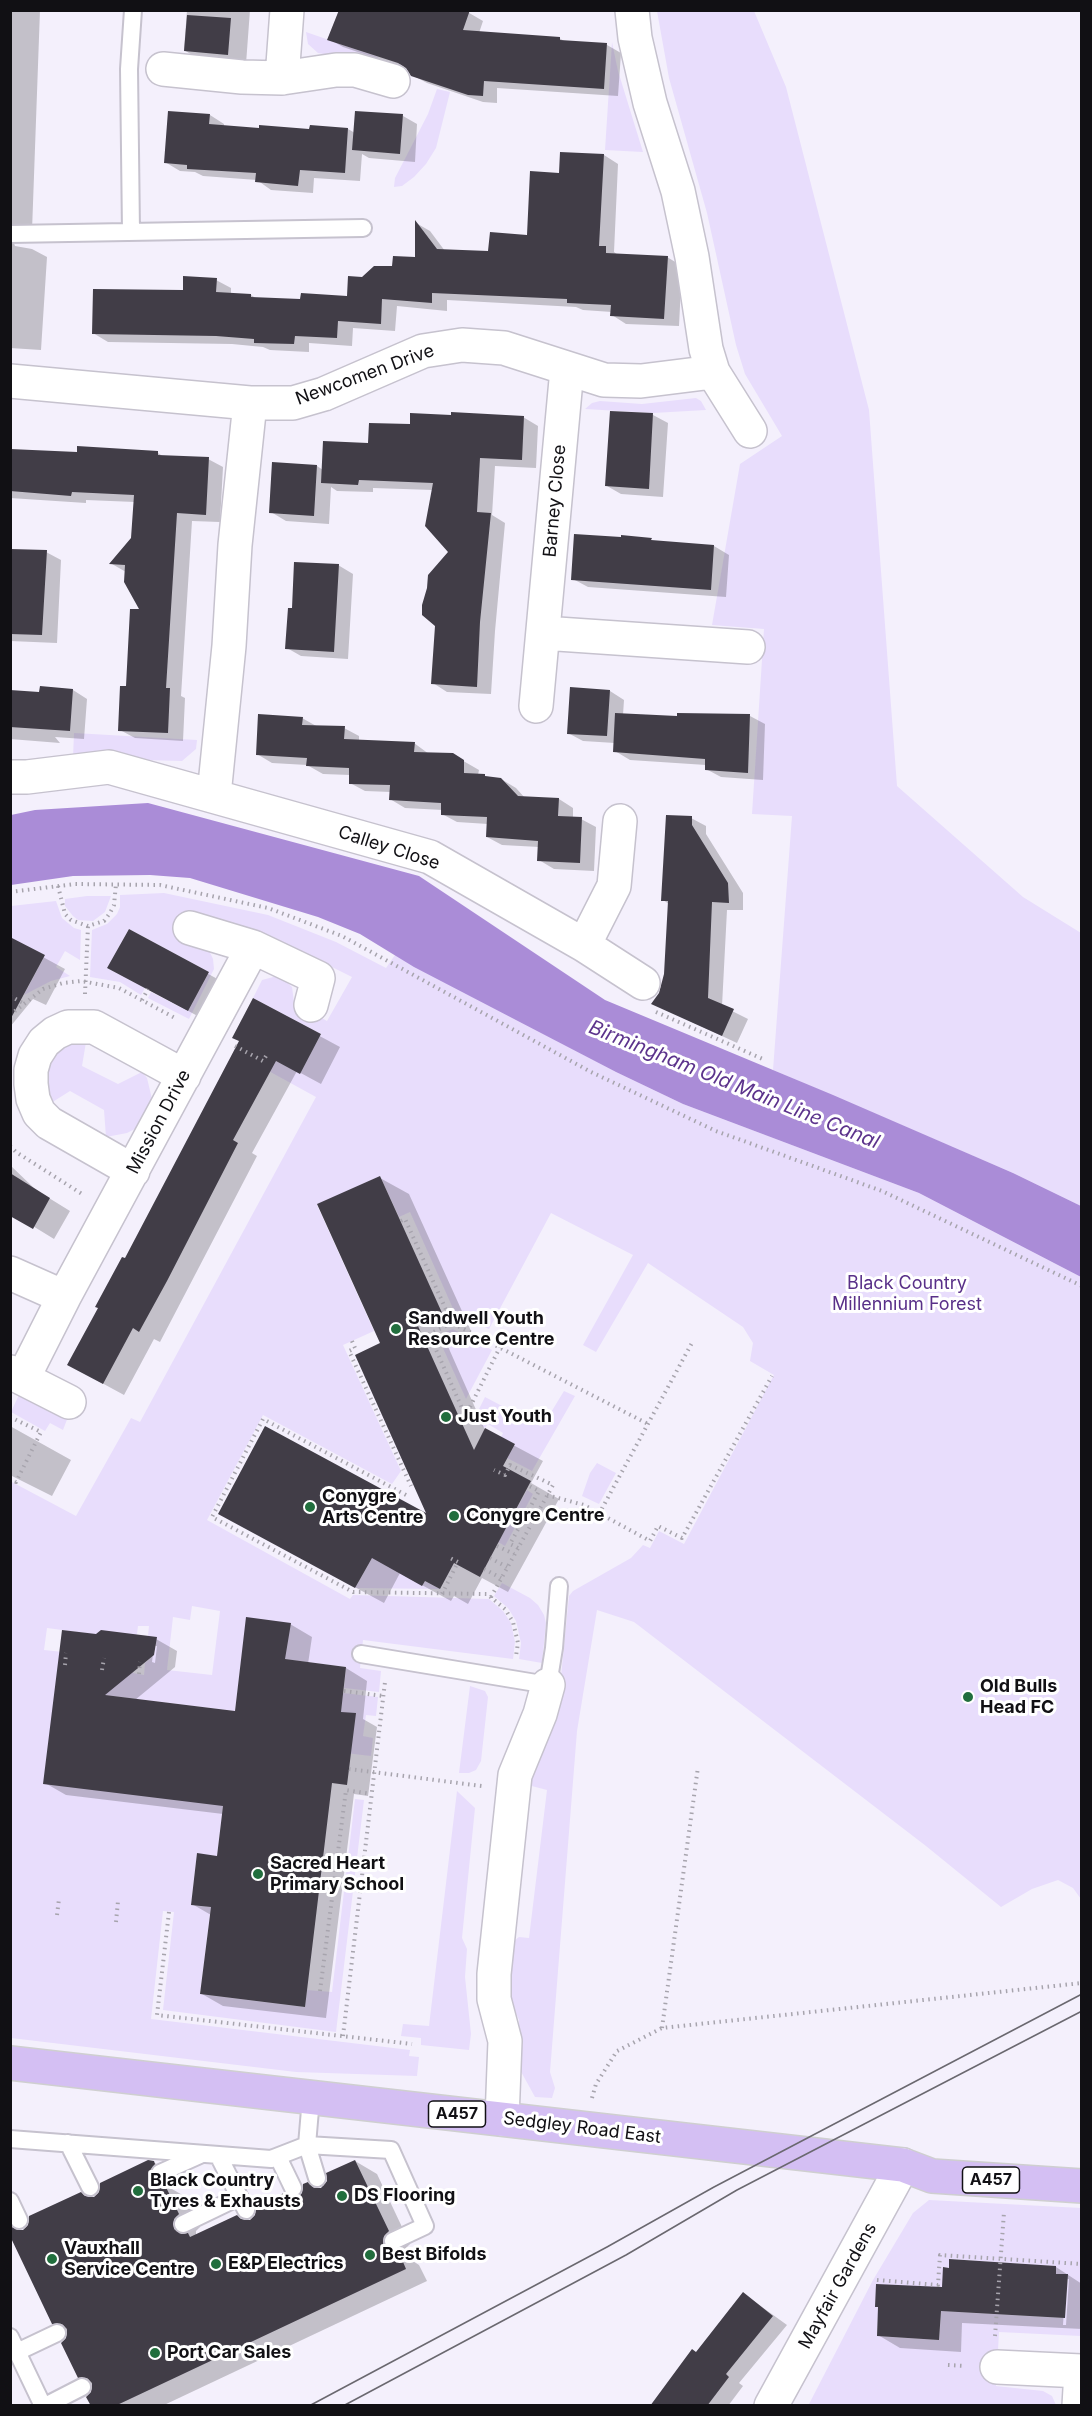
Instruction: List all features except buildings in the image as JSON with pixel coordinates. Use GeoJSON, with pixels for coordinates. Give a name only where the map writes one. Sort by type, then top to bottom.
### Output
{"type":"FeatureCollection","features":[{"type":"Feature","properties":{"kind":"main road","name":"Sedgley Road East"},"geometry":{"type":"LineString","coordinates":[[10,2063],[903,2165]]}},
{"type":"Feature","properties":{"kind":"main road","name":"A457"},"geometry":{"type":"LineString","coordinates":[[903,2165],[936,2154],[1082,2164]]}},
{"type":"Feature","properties":{"kind":"main road","name":"A457"},"geometry":{"type":"LineString","coordinates":[[903,2165],[932,2176],[1082,2186]]}},
{"type":"Feature","properties":{"kind":"street"},"geometry":{"type":"LineString","coordinates":[[282,78],[287,10]]}},
{"type":"Feature","properties":{"kind":"street"},"geometry":{"type":"LineString","coordinates":[[632,10],[635,38],[650,103],[678,191],[692,257],[706,349],[713,372],[750,431]]}},
{"type":"Feature","properties":{"kind":"street"},"geometry":{"type":"LineString","coordinates":[[163,69],[242,77],[282,78],[336,70],[355,70],[393,81]]}},
{"type":"Feature","properties":{"kind":"street","name":"Newcomen Drive"},"geometry":{"type":"LineString","coordinates":[[10,381],[250,403],[293,403],[324,394],[423,351],[462,345],[504,348],[604,380],[641,381],[713,372]]}},
{"type":"Feature","properties":{"kind":"street","name":"Barney Close"},"geometry":{"type":"LineString","coordinates":[[536,706],[567,369]]}},
{"type":"Feature","properties":{"kind":"street"},"geometry":{"type":"LineString","coordinates":[[214,795],[229,646],[235,545],[250,403]]}},
{"type":"Feature","properties":{"kind":"street"},"geometry":{"type":"LineString","coordinates":[[543,633],[748,647]]}},
{"type":"Feature","properties":{"kind":"street","name":"Calley Close"},"geometry":{"type":"LineString","coordinates":[[10,777],[109,767],[430,857],[584,945],[646,996]]}},
{"type":"Feature","properties":{"kind":"street"},"geometry":{"type":"LineString","coordinates":[[584,945],[614,886],[620,821]]}},
{"type":"Feature","properties":{"kind":"street"},"geometry":{"type":"LineString","coordinates":[[190,928],[253,947],[318,978],[311,1005]]}},
{"type":"Feature","properties":{"kind":"street","name":"Mission Drive"},"geometry":{"type":"LineString","coordinates":[[17,1375],[111,1212],[253,947]]}},
{"type":"Feature","properties":{"kind":"street"},"geometry":{"type":"LineString","coordinates":[[133,1171],[49,1123],[39,1113],[33,1099],[31,1084],[31,1070],[35,1056],[44,1042],[55,1033],[68,1027],[94,1027],[184,1076]]}},
{"type":"Feature","properties":{"kind":"street"},"geometry":{"type":"LineString","coordinates":[[10,1273],[64,1297]]}},
{"type":"Feature","properties":{"kind":"street"},"geometry":{"type":"LineString","coordinates":[[17,1375],[69,1402]]}},
{"type":"Feature","properties":{"kind":"street"},"geometry":{"type":"LineString","coordinates":[[502,2118],[505,2041],[494,1999],[494,1974],[515,1775],[540,1714],[548,1685]]}},
{"type":"Feature","properties":{"kind":"street","name":"Mayfair Gardens"},"geometry":{"type":"LineString","coordinates":[[771,2406],[903,2165]]}},
{"type":"Feature","properties":{"kind":"street"},"geometry":{"type":"LineString","coordinates":[[996,2356],[1081,2371],[1079,2406]]}},
{"type":"Feature","properties":{"kind":"lane"},"geometry":{"type":"LineString","coordinates":[[131,232],[129,69],[133,10]]}},
{"type":"Feature","properties":{"kind":"lane"},"geometry":{"type":"LineString","coordinates":[[10,234],[363,228]]}},
{"type":"Feature","properties":{"kind":"lane"},"geometry":{"type":"LineString","coordinates":[[361,1654],[548,1685],[554,1648],[559,1586]]}},
{"type":"Feature","properties":{"kind":"lane"},"geometry":{"type":"LineString","coordinates":[[311,2098],[307,2145],[317,2178]]}},
{"type":"Feature","properties":{"kind":"lane"},"geometry":{"type":"LineString","coordinates":[[10,2139],[271,2159],[307,2145],[391,2150],[425,2226],[393,2241]]}},
{"type":"Feature","properties":{"kind":"lane"},"geometry":{"type":"LineString","coordinates":[[68,2143],[90,2187]]}},
{"type":"Feature","properties":{"kind":"lane"},"geometry":{"type":"LineString","coordinates":[[160,2173],[210,2154]]}},
{"type":"Feature","properties":{"kind":"lane"},"geometry":{"type":"LineString","coordinates":[[193,2225],[243,2204],[210,2154]]}},
{"type":"Feature","properties":{"kind":"lane"},"geometry":{"type":"LineString","coordinates":[[278,2157],[293,2188]]}},
{"type":"Feature","properties":{"kind":"lane"},"geometry":{"type":"LineString","coordinates":[[10,2201],[19,2220]]}},
{"type":"Feature","properties":{"kind":"lane"},"geometry":{"type":"LineString","coordinates":[[57,2333],[14,2344],[44,2406],[82,2387]]}},
{"type":"Feature","properties":{"kind":"path"},"geometry":{"type":"LineString","coordinates":[[58,886],[65,914],[71,920],[88,926],[104,921],[110,913],[114,905],[116,884]]}},
{"type":"Feature","properties":{"kind":"path"},"geometry":{"type":"LineString","coordinates":[[10,892],[58,886],[160,885],[268,908],[342,936],[591,1072],[716,1131],[882,1191],[1082,1287]]}},
{"type":"Feature","properties":{"kind":"path"},"geometry":{"type":"LineString","coordinates":[[85,1003],[88,926]]}},
{"type":"Feature","properties":{"kind":"path"},"geometry":{"type":"LineString","coordinates":[[142,1000],[148,989]]}},
{"type":"Feature","properties":{"kind":"path"},"geometry":{"type":"LineString","coordinates":[[10,996],[23,1003]]}},
{"type":"Feature","properties":{"kind":"path"},"geometry":{"type":"LineString","coordinates":[[646,996],[765,1060]]}},
{"type":"Feature","properties":{"kind":"path"},"geometry":{"type":"LineString","coordinates":[[10,1146],[111,1212]]}},
{"type":"Feature","properties":{"kind":"path"},"geometry":{"type":"LineString","coordinates":[[401,1221],[405,1219],[453,1323],[648,1424]]}},
{"type":"Feature","properties":{"kind":"path"},"geometry":{"type":"LineString","coordinates":[[423,1337],[453,1323]]}},
{"type":"Feature","properties":{"kind":"path"},"geometry":{"type":"LineString","coordinates":[[429,1334],[466,1417]]}},
{"type":"Feature","properties":{"kind":"path"},"geometry":{"type":"LineString","coordinates":[[352,1341],[355,1348],[349,1351],[411,1486]]}},
{"type":"Feature","properties":{"kind":"path"},"geometry":{"type":"LineString","coordinates":[[599,1514],[693,1341]]}},
{"type":"Feature","properties":{"kind":"path"},"geometry":{"type":"LineString","coordinates":[[462,1424],[500,1347]]}},
{"type":"Feature","properties":{"kind":"path"},"geometry":{"type":"LineString","coordinates":[[547,1495],[584,1505],[650,1541],[658,1526],[682,1538],[771,1376]]}},
{"type":"Feature","properties":{"kind":"path"},"geometry":{"type":"LineString","coordinates":[[10,1417],[41,1432],[16,1482],[10,1479]]}},
{"type":"Feature","properties":{"kind":"path"},"geometry":{"type":"LineString","coordinates":[[490,1597],[553,1485],[510,1465],[505,1475],[494,1470]]}},
{"type":"Feature","properties":{"kind":"path"},"geometry":{"type":"LineString","coordinates":[[402,1493],[408,1480]]}},
{"type":"Feature","properties":{"kind":"path"},"geometry":{"type":"LineString","coordinates":[[518,1548],[510,1544],[539,1491],[529,1486]]}},
{"type":"Feature","properties":{"kind":"path"},"geometry":{"type":"LineString","coordinates":[[497,1546],[514,1554]]}},
{"type":"Feature","properties":{"kind":"path"},"geometry":{"type":"LineString","coordinates":[[442,1594],[458,1562],[448,1557]]}},
{"type":"Feature","properties":{"kind":"path"},"geometry":{"type":"LineString","coordinates":[[490,1558],[507,1567]]}},
{"type":"Feature","properties":{"kind":"path"},"geometry":{"type":"LineString","coordinates":[[484,1569],[501,1578]]}},
{"type":"Feature","properties":{"kind":"path"},"geometry":{"type":"LineString","coordinates":[[65,1665],[66,1653]]}},
{"type":"Feature","properties":{"kind":"path"},"geometry":{"type":"LineString","coordinates":[[102,1670],[104,1658]]}},
{"type":"Feature","properties":{"kind":"path"},"geometry":{"type":"LineString","coordinates":[[343,2036],[388,1659]]}},
{"type":"Feature","properties":{"kind":"path"},"geometry":{"type":"LineString","coordinates":[[139,1674],[140,1662]]}},
{"type":"Feature","properties":{"kind":"path"},"geometry":{"type":"LineString","coordinates":[[344,1691],[383,1695]]}},
{"type":"Feature","properties":{"kind":"path"},"geometry":{"type":"LineString","coordinates":[[662,2028],[698,1767]]}},
{"type":"Feature","properties":{"kind":"path"},"geometry":{"type":"LineString","coordinates":[[320,1991],[346,1791],[371,1794]]}},
{"type":"Feature","properties":{"kind":"path"},"geometry":{"type":"LineString","coordinates":[[57,1915],[59,1899]]}},
{"type":"Feature","properties":{"kind":"path"},"geometry":{"type":"LineString","coordinates":[[116,1922],[118,1901]]}},
{"type":"Feature","properties":{"kind":"path"},"geometry":{"type":"LineString","coordinates":[[169,1912],[157,2016],[412,2044]]}},
{"type":"Feature","properties":{"kind":"path"},"geometry":{"type":"LineString","coordinates":[[583,2128],[596,2084],[617,2051],[662,2028],[1082,1983]]}},
{"type":"Feature","properties":{"kind":"path"},"geometry":{"type":"LineString","coordinates":[[996,2356],[1004,2203]]}},
{"type":"Feature","properties":{"kind":"path"},"geometry":{"type":"LineString","coordinates":[[873,2280],[938,2285],[940,2255],[1082,2264]]}},
{"type":"Feature","properties":{"kind":"green space"},"geometry":{"type":"Polygon","coordinates":[[[657,11],[754,11],[786,87],[869,410],[897,786],[1023,897],[1081,933],[1081,1206],[1013,1173],[773,1070],[792,816],[752,814],[764,629],[712,625],[740,464],[782,436],[745,374],[736,345],[707,213],[669,78],[657,11]]]}},
{"type":"Feature","properties":{"kind":"green space"},"geometry":{"type":"Polygon","coordinates":[[[306,32],[378,57],[376,64],[318,53],[308,44],[306,32]]]}},
{"type":"Feature","properties":{"kind":"green space"},"geometry":{"type":"Polygon","coordinates":[[[612,42],[618,71],[643,152],[605,150],[612,42]]]}},
{"type":"Feature","properties":{"kind":"green space"},"geometry":{"type":"Polygon","coordinates":[[[437,89],[450,92],[436,148],[414,177],[402,186],[394,187],[395,178],[428,114],[437,89]]]}},
{"type":"Feature","properties":{"kind":"green space"},"geometry":{"type":"Polygon","coordinates":[[[696,398],[701,401],[706,410],[653,413],[585,409],[592,403],[600,401],[642,404],[696,398]]]}},
{"type":"Feature","properties":{"kind":"green space"},"geometry":{"type":"Polygon","coordinates":[[[74,733],[197,740],[196,749],[182,761],[73,758],[74,733]]]}},
{"type":"Feature","properties":{"kind":"green space","name":"Black Country Millennium Forest"},"geometry":{"type":"Polygon","coordinates":[[[164,893],[268,915],[336,942],[386,968],[395,955],[616,1072],[683,1104],[919,1193],[1081,1277],[1081,1899],[1073,1888],[1058,1880],[1032,1889],[1001,1907],[926,1846],[634,1622],[597,1610],[577,1731],[550,2072],[555,2088],[552,2098],[535,2097],[519,2068],[519,2020],[502,1982],[505,1948],[519,1937],[529,1938],[547,1790],[524,1784],[561,1676],[569,1596],[573,1591],[631,1558],[643,1545],[650,1548],[659,1531],[684,1544],[774,1375],[750,1361],[753,1343],[743,1327],[648,1263],[596,1352],[583,1345],[633,1255],[551,1213],[489,1329],[455,1313],[410,1212],[399,1217],[380,1176],[317,1205],[374,1331],[343,1345],[401,1471],[392,1484],[263,1415],[207,1520],[350,1599],[353,1595],[489,1599],[503,1611],[511,1623],[515,1642],[513,1659],[363,1640],[360,1668],[381,1671],[379,1692],[344,1688],[346,1667],[242,1654],[235,1711],[55,1689],[223,1806],[217,1856],[197,1854],[191,1905],[211,1907],[200,1994],[305,2007],[307,1990],[332,1992],[355,1799],[364,1800],[336,2032],[163,2010],[174,1912],[163,1911],[151,2019],[410,2050],[409,2056],[419,2057],[417,2076],[296,2072],[11,2038],[10,1481],[76,1516],[131,1418],[140,1422],[316,1097],[265,1069],[270,1058],[300,1073],[321,1034],[253,998],[262,980],[277,976],[283,978],[292,987],[294,1002],[327,1021],[352,977],[270,936],[243,928],[208,948],[214,969],[189,1019],[148,998],[151,992],[188,1011],[209,972],[129,929],[107,968],[145,988],[141,995],[120,982],[90,977],[92,930],[107,924],[117,914],[120,907],[120,895],[164,893]],[[192,1606],[190,1620],[173,1617],[167,1670],[212,1675],[220,1611],[192,1606]],[[138,1626],[137,1634],[128,1642],[134,1661],[133,1673],[144,1675],[145,1663],[154,1655],[156,1645],[148,1636],[149,1626],[138,1626]],[[47,1628],[44,1650],[63,1652],[85,1633],[47,1628]]]}},
{"type":"Feature","properties":{"kind":"green space"},"geometry":{"type":"Polygon","coordinates":[[[111,896],[105,912],[93,921],[78,920],[65,906],[65,899],[111,896]]]}},
{"type":"Feature","properties":{"kind":"green space"},"geometry":{"type":"Polygon","coordinates":[[[56,901],[62,918],[74,928],[81,930],[80,960],[65,951],[56,967],[70,976],[51,981],[24,995],[45,955],[15,940],[11,948],[11,906],[56,901]]]}},
{"type":"Feature","properties":{"kind":"green space"},"geometry":{"type":"Polygon","coordinates":[[[75,1042],[86,1042],[82,1066],[118,1084],[142,1072],[147,1078],[152,1099],[137,1128],[127,1133],[106,1137],[104,1110],[70,1091],[51,1103],[44,1089],[46,1064],[63,1046],[75,1042]]]}},
{"type":"Feature","properties":{"kind":"green space"},"geometry":{"type":"Polygon","coordinates":[[[453,1329],[492,1350],[466,1399],[437,1335],[453,1329]]]}},
{"type":"Feature","properties":{"kind":"green space"},"geometry":{"type":"Polygon","coordinates":[[[23,1386],[68,1417],[63,1430],[50,1423],[45,1431],[11,1412],[23,1386]]]}},
{"type":"Feature","properties":{"kind":"green space"},"geometry":{"type":"Polygon","coordinates":[[[564,1391],[575,1396],[532,1471],[507,1458],[515,1444],[501,1437],[503,1433],[488,1424],[485,1428],[473,1421],[485,1397],[542,1427],[564,1391]]]}},
{"type":"Feature","properties":{"kind":"green space"},"geometry":{"type":"Polygon","coordinates":[[[597,1463],[616,1473],[599,1504],[582,1496],[590,1473],[597,1463]]]}},
{"type":"Feature","properties":{"kind":"green space"},"geometry":{"type":"Polygon","coordinates":[[[527,1490],[533,1494],[505,1546],[498,1542],[527,1490]]]}},
{"type":"Feature","properties":{"kind":"green space"},"geometry":{"type":"Polygon","coordinates":[[[377,1549],[422,1585],[425,1581],[440,1589],[355,1588],[377,1549]]]}},
{"type":"Feature","properties":{"kind":"green space"},"geometry":{"type":"Polygon","coordinates":[[[502,1583],[530,1598],[544,1615],[546,1623],[542,1663],[519,1659],[521,1643],[516,1621],[508,1608],[494,1596],[502,1583]]]}},
{"type":"Feature","properties":{"kind":"green space"},"geometry":{"type":"Polygon","coordinates":[[[470,1686],[485,1691],[488,1697],[481,1761],[476,1770],[459,1773],[470,1686]]]}},
{"type":"Feature","properties":{"kind":"green space"},"geometry":{"type":"Polygon","coordinates":[[[343,1693],[378,1697],[376,1716],[366,1715],[363,1736],[373,1738],[371,1756],[336,1752],[343,1693]]]}},
{"type":"Feature","properties":{"kind":"green space"},"geometry":{"type":"Polygon","coordinates":[[[457,1791],[475,1808],[462,1938],[467,1949],[465,1977],[471,2034],[469,2050],[421,2045],[421,2038],[401,2036],[403,2024],[429,2026],[457,1791]]]}},
{"type":"Feature","properties":{"kind":"green space"},"geometry":{"type":"Polygon","coordinates":[[[929,2200],[1081,2208],[1081,2336],[999,2332],[996,2386],[1043,2391],[1052,2396],[1056,2405],[808,2406],[873,2280],[913,2213],[929,2200]],[[949,2259],[949,2268],[944,2267],[942,2296],[879,2293],[877,2336],[939,2340],[941,2311],[1065,2318],[1068,2275],[1056,2274],[1056,2266],[1041,2265],[1040,2273],[1026,2272],[1027,2264],[949,2259]]]}},
{"type":"Feature","properties":{"kind":"water","name":"Birmingham Old Main Line Canal"},"geometry":{"type":"Polygon","coordinates":[[[148,803],[419,876],[605,1000],[833,1095],[1013,1173],[1081,1206],[1081,1277],[919,1193],[683,1104],[616,1072],[414,967],[360,934],[318,917],[190,878],[150,875],[73,876],[11,885],[11,815],[35,810],[148,803]]]}},
{"type":"Feature","properties":{"kind":"tram line"},"geometry":{"type":"LineString","coordinates":[[309,2406],[607,2247],[714,2187],[1082,1994]]}},
{"type":"Feature","properties":{"kind":"tram line"},"geometry":{"type":"LineString","coordinates":[[343,2406],[626,2255],[737,2190],[1082,2011]]}},
{"type":"Feature","properties":{"kind":"place","name":"Sandwell Youth Resource Centre"},"geometry":{"type":"Point","coordinates":[396,1329]}},
{"type":"Feature","properties":{"kind":"place","name":"Just Youth"},"geometry":{"type":"Point","coordinates":[446,1417]}},
{"type":"Feature","properties":{"kind":"place","name":"Conygre Arts Centre"},"geometry":{"type":"Point","coordinates":[310,1507]}},
{"type":"Feature","properties":{"kind":"place","name":"Conygre Centre"},"geometry":{"type":"Point","coordinates":[454,1516]}},
{"type":"Feature","properties":{"kind":"place","name":"Old Bulls Head FC"},"geometry":{"type":"Point","coordinates":[968,1697]}},
{"type":"Feature","properties":{"kind":"place","name":"Sacred Heart Primary School"},"geometry":{"type":"Point","coordinates":[258,1874]}},
{"type":"Feature","properties":{"kind":"place","name":"Black Country Tyres & Exhausts"},"geometry":{"type":"Point","coordinates":[138,2191]}},
{"type":"Feature","properties":{"kind":"place","name":"DS Flooring"},"geometry":{"type":"Point","coordinates":[342,2196]}},
{"type":"Feature","properties":{"kind":"place","name":"Best Bifolds"},"geometry":{"type":"Point","coordinates":[370,2255]}},
{"type":"Feature","properties":{"kind":"place","name":"Vauxhall Service Centre"},"geometry":{"type":"Point","coordinates":[52,2259]}},
{"type":"Feature","properties":{"kind":"place","name":"E&P Electrics"},"geometry":{"type":"Point","coordinates":[216,2264]}},
{"type":"Feature","properties":{"kind":"place","name":"Port Car Sales"},"geometry":{"type":"Point","coordinates":[155,2353]}}]}
